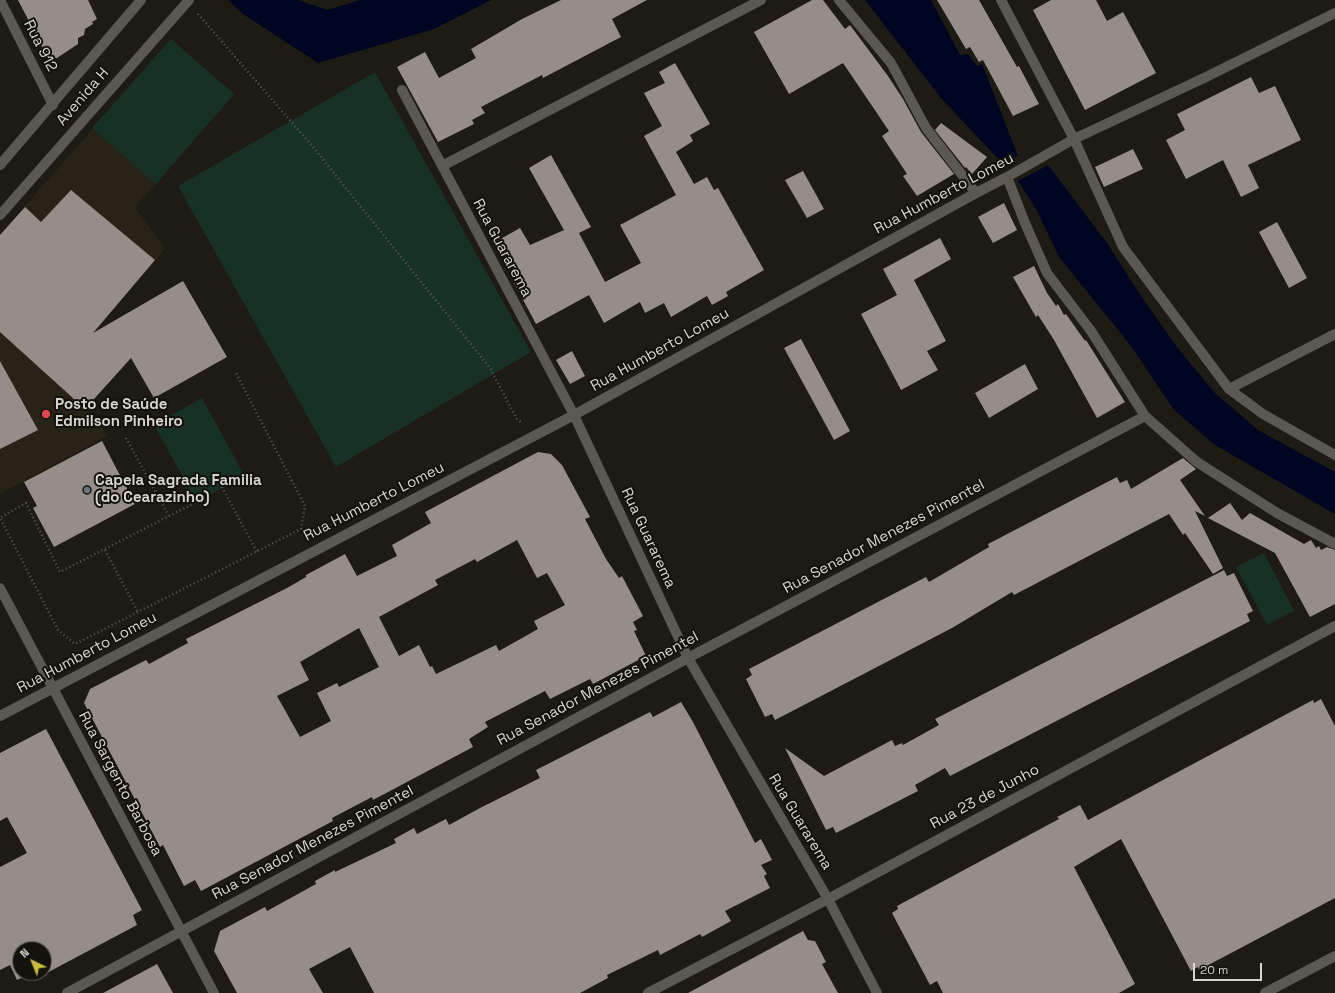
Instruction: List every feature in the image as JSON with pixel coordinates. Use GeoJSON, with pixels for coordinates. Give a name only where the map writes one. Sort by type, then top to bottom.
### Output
{"type":"FeatureCollection","features":[{"type":"Feature","properties":{"kind":"street","name":"Rua 912"},"geometry":{"type":"LineString","coordinates":[[0,0],[53,105]]}},
{"type":"Feature","properties":{"kind":"street","name":"Avenida H"},"geometry":{"type":"LineString","coordinates":[[0,165],[53,105],[141,0]]}},
{"type":"Feature","properties":{"kind":"street"},"geometry":{"type":"LineString","coordinates":[[442,166],[761,0]]}},
{"type":"Feature","properties":{"kind":"street"},"geometry":{"type":"LineString","coordinates":[[839,0],[891,63],[926,128],[976,193]]}},
{"type":"Feature","properties":{"kind":"street"},"geometry":{"type":"LineString","coordinates":[[1001,0],[1074,139],[1124,246],[1229,389],[1263,414],[1335,455]]}},
{"type":"Feature","properties":{"kind":"street","name":"Avenida H"},"geometry":{"type":"LineString","coordinates":[[0,215],[188,1]]}},
{"type":"Feature","properties":{"kind":"street","name":"Rua Humberto Lomeu"},"geometry":{"type":"LineString","coordinates":[[0,716],[574,415],[1074,139],[1204,78],[1335,13]]}},
{"type":"Feature","properties":{"kind":"street","name":"Rua Guararema"},"geometry":{"type":"LineString","coordinates":[[402,90],[574,415],[688,658],[828,898],[877,993]]}},
{"type":"Feature","properties":{"kind":"street"},"geometry":{"type":"LineString","coordinates":[[1007,177],[1047,273],[1091,331],[1146,416],[1197,462],[1277,513],[1335,544]]}},
{"type":"Feature","properties":{"kind":"street"},"geometry":{"type":"LineString","coordinates":[[1229,389],[1335,334]]}},
{"type":"Feature","properties":{"kind":"street","name":"Rua Senador Menezes Pimentel"},"geometry":{"type":"LineString","coordinates":[[66,993],[688,658],[1146,416]]}},
{"type":"Feature","properties":{"kind":"street","name":"Rua Sargento Barbosa"},"geometry":{"type":"LineString","coordinates":[[0,588],[214,993]]}},
{"type":"Feature","properties":{"kind":"street","name":"Rua 23 de Junho"},"geometry":{"type":"LineString","coordinates":[[648,993],[1335,626]]}},
{"type":"Feature","properties":{"kind":"street"},"geometry":{"type":"LineString","coordinates":[[1265,993],[1335,956]]}},
{"type":"Feature","properties":{"kind":"path"},"geometry":{"type":"LineString","coordinates":[[188,1],[313,147],[490,368],[517,419],[538,433]]}},
{"type":"Feature","properties":{"kind":"path"},"geometry":{"type":"LineString","coordinates":[[197,502],[60,572],[26,503],[0,518],[58,630],[75,644],[301,529],[304,506],[236,373]]}},
{"type":"Feature","properties":{"kind":"path"},"geometry":{"type":"LineString","coordinates":[[126,438],[169,516]]}},
{"type":"Feature","properties":{"kind":"path"},"geometry":{"type":"LineString","coordinates":[[222,487],[257,552]]}},
{"type":"Feature","properties":{"kind":"path"},"geometry":{"type":"LineString","coordinates":[[105,550],[138,612]]}},
{"type":"Feature","properties":{"kind":"shaded area"},"geometry":{"type":"Polygon","coordinates":[[[171,39],[234,94],[135,207],[165,249],[53,380],[98,420],[107,436],[0,494],[0,235],[171,39]]]}},
{"type":"Feature","properties":{"kind":"green space"},"geometry":{"type":"Polygon","coordinates":[[[171,39],[234,94],[156,184],[92,128],[171,39]]]}},
{"type":"Feature","properties":{"kind":"green space"},"geometry":{"type":"Polygon","coordinates":[[[375,72],[531,352],[336,467],[178,186],[375,72]]]}},
{"type":"Feature","properties":{"kind":"green space"},"geometry":{"type":"Polygon","coordinates":[[[202,398],[244,475],[197,502],[154,425],[202,398]]]}},
{"type":"Feature","properties":{"kind":"green space"},"geometry":{"type":"Polygon","coordinates":[[[1264,553],[1294,611],[1267,625],[1236,567],[1264,553]]]}},
{"type":"Feature","properties":{"kind":"water"},"geometry":{"type":"Polygon","coordinates":[[[228,0],[298,0],[327,10],[360,0],[491,0],[434,29],[318,63],[243,14],[228,0]]]}},
{"type":"Feature","properties":{"kind":"water"},"geometry":{"type":"Polygon","coordinates":[[[865,0],[931,0],[960,55],[968,54],[977,66],[982,64],[1018,156],[1001,162],[941,98],[865,0]]]}},
{"type":"Feature","properties":{"kind":"water"},"geometry":{"type":"Polygon","coordinates":[[[1048,165],[1107,243],[1139,293],[1177,347],[1215,393],[1258,430],[1335,472],[1335,514],[1215,445],[1174,410],[1131,346],[1059,257],[1036,209],[1018,181],[1048,165]]]}},
{"type":"Feature","properties":{"kind":"building"},"geometry":{"type":"Polygon","coordinates":[[[18,0],[88,0],[97,19],[92,22],[93,24],[85,29],[84,35],[78,38],[78,44],[57,58],[48,58],[18,0]]]}},
{"type":"Feature","properties":{"kind":"building"},"geometry":{"type":"Polygon","coordinates":[[[561,0],[647,0],[612,19],[621,37],[543,78],[542,75],[481,107],[485,113],[472,120],[474,124],[438,142],[397,67],[425,52],[439,78],[476,58],[471,49],[522,19],[561,0]]]}},
{"type":"Feature","properties":{"kind":"building"},"geometry":{"type":"Polygon","coordinates":[[[812,0],[823,0],[845,29],[850,25],[888,76],[903,99],[921,132],[954,174],[917,196],[903,176],[907,174],[882,136],[889,131],[843,63],[789,94],[754,32],[812,0]]]}},
{"type":"Feature","properties":{"kind":"building"},"geometry":{"type":"Polygon","coordinates":[[[937,0],[979,0],[1017,67],[1019,66],[1039,104],[1013,116],[983,60],[979,62],[970,47],[966,49],[937,0]]]}},
{"type":"Feature","properties":{"kind":"building"},"geometry":{"type":"Polygon","coordinates":[[[1051,0],[1096,0],[1107,21],[1123,12],[1156,73],[1085,110],[1033,10],[1051,0]]]}},
{"type":"Feature","properties":{"kind":"building"},"geometry":{"type":"Polygon","coordinates":[[[675,63],[710,124],[690,135],[693,141],[676,152],[694,184],[707,177],[714,190],[718,188],[764,270],[726,292],[728,296],[712,305],[707,296],[671,317],[664,303],[645,313],[640,302],[604,323],[589,295],[536,324],[514,283],[520,280],[497,241],[520,228],[530,245],[564,230],[529,168],[551,155],[591,227],[579,233],[605,282],[641,263],[620,225],[676,195],[644,136],[662,126],[644,93],[665,83],[659,72],[675,63]]]}},
{"type":"Feature","properties":{"kind":"building"},"geometry":{"type":"Polygon","coordinates":[[[1251,77],[1259,93],[1275,86],[1301,140],[1248,165],[1259,188],[1241,197],[1223,160],[1186,179],[1166,140],[1185,130],[1177,114],[1251,77]]]}},
{"type":"Feature","properties":{"kind":"building"},"geometry":{"type":"Polygon","coordinates":[[[941,123],[987,157],[972,174],[966,167],[965,168],[935,130],[941,123]]]}},
{"type":"Feature","properties":{"kind":"building"},"geometry":{"type":"Polygon","coordinates":[[[1133,149],[1143,169],[1104,187],[1095,167],[1133,149]]]}},
{"type":"Feature","properties":{"kind":"building"},"geometry":{"type":"Polygon","coordinates":[[[803,171],[824,209],[807,218],[785,180],[803,171]]]}},
{"type":"Feature","properties":{"kind":"building"},"geometry":{"type":"Polygon","coordinates":[[[71,190],[155,260],[93,333],[183,281],[227,357],[154,398],[131,358],[85,409],[0,332],[0,235],[25,207],[41,222],[71,190]]]}},
{"type":"Feature","properties":{"kind":"building"},"geometry":{"type":"Polygon","coordinates":[[[1004,203],[1017,230],[993,243],[978,217],[1004,203]]]}},
{"type":"Feature","properties":{"kind":"building"},"geometry":{"type":"Polygon","coordinates":[[[1277,222],[1307,278],[1289,288],[1259,232],[1277,222]]]}},
{"type":"Feature","properties":{"kind":"building"},"geometry":{"type":"Polygon","coordinates":[[[940,238],[951,259],[914,280],[946,341],[927,351],[938,370],[901,390],[861,314],[897,295],[883,269],[940,238]]]}},
{"type":"Feature","properties":{"kind":"building"},"geometry":{"type":"Polygon","coordinates":[[[1034,266],[1047,293],[1056,306],[1058,304],[1064,315],[1066,314],[1085,341],[1086,340],[1125,402],[1097,418],[1054,340],[1038,315],[1036,317],[1013,277],[1034,266]]]}},
{"type":"Feature","properties":{"kind":"building"},"geometry":{"type":"Polygon","coordinates":[[[801,339],[850,431],[834,440],[784,348],[801,339]]]}},
{"type":"Feature","properties":{"kind":"building"},"geometry":{"type":"Polygon","coordinates":[[[572,351],[585,376],[570,384],[556,360],[572,351]]]}},
{"type":"Feature","properties":{"kind":"building"},"geometry":{"type":"Polygon","coordinates":[[[0,361],[38,430],[0,449],[0,361]]]}},
{"type":"Feature","properties":{"kind":"building"},"geometry":{"type":"Polygon","coordinates":[[[1025,364],[1038,389],[989,418],[975,393],[1025,364]]]}},
{"type":"Feature","properties":{"kind":"building","name":"Capela Sagrada Familia (do Cearazinho)"},"geometry":{"type":"Polygon","coordinates":[[[102,441],[135,504],[54,547],[33,508],[37,506],[24,482],[102,441]]]}},
{"type":"Feature","properties":{"kind":"building"},"geometry":{"type":"Polygon","coordinates":[[[538,452],[551,454],[562,465],[590,517],[585,519],[606,559],[619,578],[622,576],[643,616],[633,622],[637,630],[634,631],[646,656],[593,684],[590,679],[550,699],[545,691],[485,722],[488,727],[469,739],[473,747],[373,800],[372,797],[332,818],[333,821],[201,891],[195,880],[184,886],[163,845],[160,847],[84,703],[90,689],[146,660],[149,664],[188,643],[186,639],[287,588],[306,577],[306,575],[345,554],[357,576],[397,556],[392,545],[431,523],[425,512],[538,452]],[[517,540],[477,562],[475,559],[435,580],[438,585],[379,617],[399,656],[419,645],[430,667],[432,666],[436,674],[496,645],[499,651],[538,629],[534,621],[565,605],[547,573],[537,578],[517,540]],[[359,628],[300,662],[309,680],[277,696],[300,737],[331,721],[317,693],[337,683],[339,687],[379,667],[359,628]]]}},
{"type":"Feature","properties":{"kind":"building"},"geometry":{"type":"Polygon","coordinates":[[[1183,458],[1196,469],[1180,480],[1205,516],[1195,511],[1223,568],[1213,574],[1185,533],[1183,535],[1169,514],[1014,595],[1012,592],[952,628],[775,720],[772,714],[765,717],[746,679],[752,675],[749,669],[926,577],[929,582],[989,547],[988,544],[1117,477],[1120,483],[1127,480],[1131,489],[1183,458]]]}},
{"type":"Feature","properties":{"kind":"building"},"geometry":{"type":"Polygon","coordinates":[[[1230,503],[1242,520],[1250,513],[1304,544],[1311,540],[1316,548],[1319,546],[1321,550],[1327,547],[1335,550],[1335,604],[1310,617],[1275,553],[1208,518],[1230,503]]]}},
{"type":"Feature","properties":{"kind":"building"},"geometry":{"type":"Polygon","coordinates":[[[1224,570],[1227,576],[1234,573],[1253,611],[1247,614],[1250,621],[950,776],[945,768],[915,785],[918,791],[836,833],[833,827],[826,830],[785,748],[824,776],[892,740],[895,746],[902,743],[903,745],[939,725],[935,719],[1224,570]]]}},
{"type":"Feature","properties":{"kind":"building"},"geometry":{"type":"Polygon","coordinates":[[[1321,699],[1335,726],[1335,898],[1199,970],[1198,967],[1191,971],[1121,839],[1074,867],[1135,984],[1119,993],[943,993],[937,981],[930,985],[892,913],[898,909],[897,906],[1059,819],[1057,817],[1080,805],[1088,820],[1313,700],[1314,703],[1321,699]]]}},
{"type":"Feature","properties":{"kind":"building"},"geometry":{"type":"Polygon","coordinates":[[[681,702],[693,722],[755,843],[761,839],[772,860],[761,865],[767,874],[764,876],[770,888],[725,911],[731,921],[702,937],[700,934],[660,955],[658,950],[607,975],[608,978],[580,993],[374,993],[350,947],[309,969],[323,993],[237,993],[214,951],[220,931],[265,907],[267,911],[316,884],[315,881],[335,870],[335,872],[396,843],[394,839],[414,828],[417,834],[446,819],[449,825],[540,778],[536,770],[650,712],[653,717],[681,702]]]}},
{"type":"Feature","properties":{"kind":"building"},"geometry":{"type":"Polygon","coordinates":[[[46,729],[142,910],[133,915],[137,925],[52,970],[52,941],[12,941],[12,969],[10,965],[0,970],[0,867],[27,853],[7,817],[0,821],[0,753],[46,729]]]}},
{"type":"Feature","properties":{"kind":"building"},"geometry":{"type":"Polygon","coordinates":[[[803,931],[808,940],[815,941],[826,962],[822,964],[838,993],[688,993],[803,931]]]}},
{"type":"Feature","properties":{"kind":"building"},"geometry":{"type":"Polygon","coordinates":[[[157,964],[173,993],[103,993],[157,964]]]}},
{"type":"Feature","properties":{"kind":"place","name":"Posto de Saúde Edmilson Pinheiro"},"geometry":{"type":"Point","coordinates":[46,414]}},
{"type":"Feature","properties":{"kind":"place","name":"Capela Sagrada Familia (do Cearazinho)"},"geometry":{"type":"Point","coordinates":[87,490]}}]}
